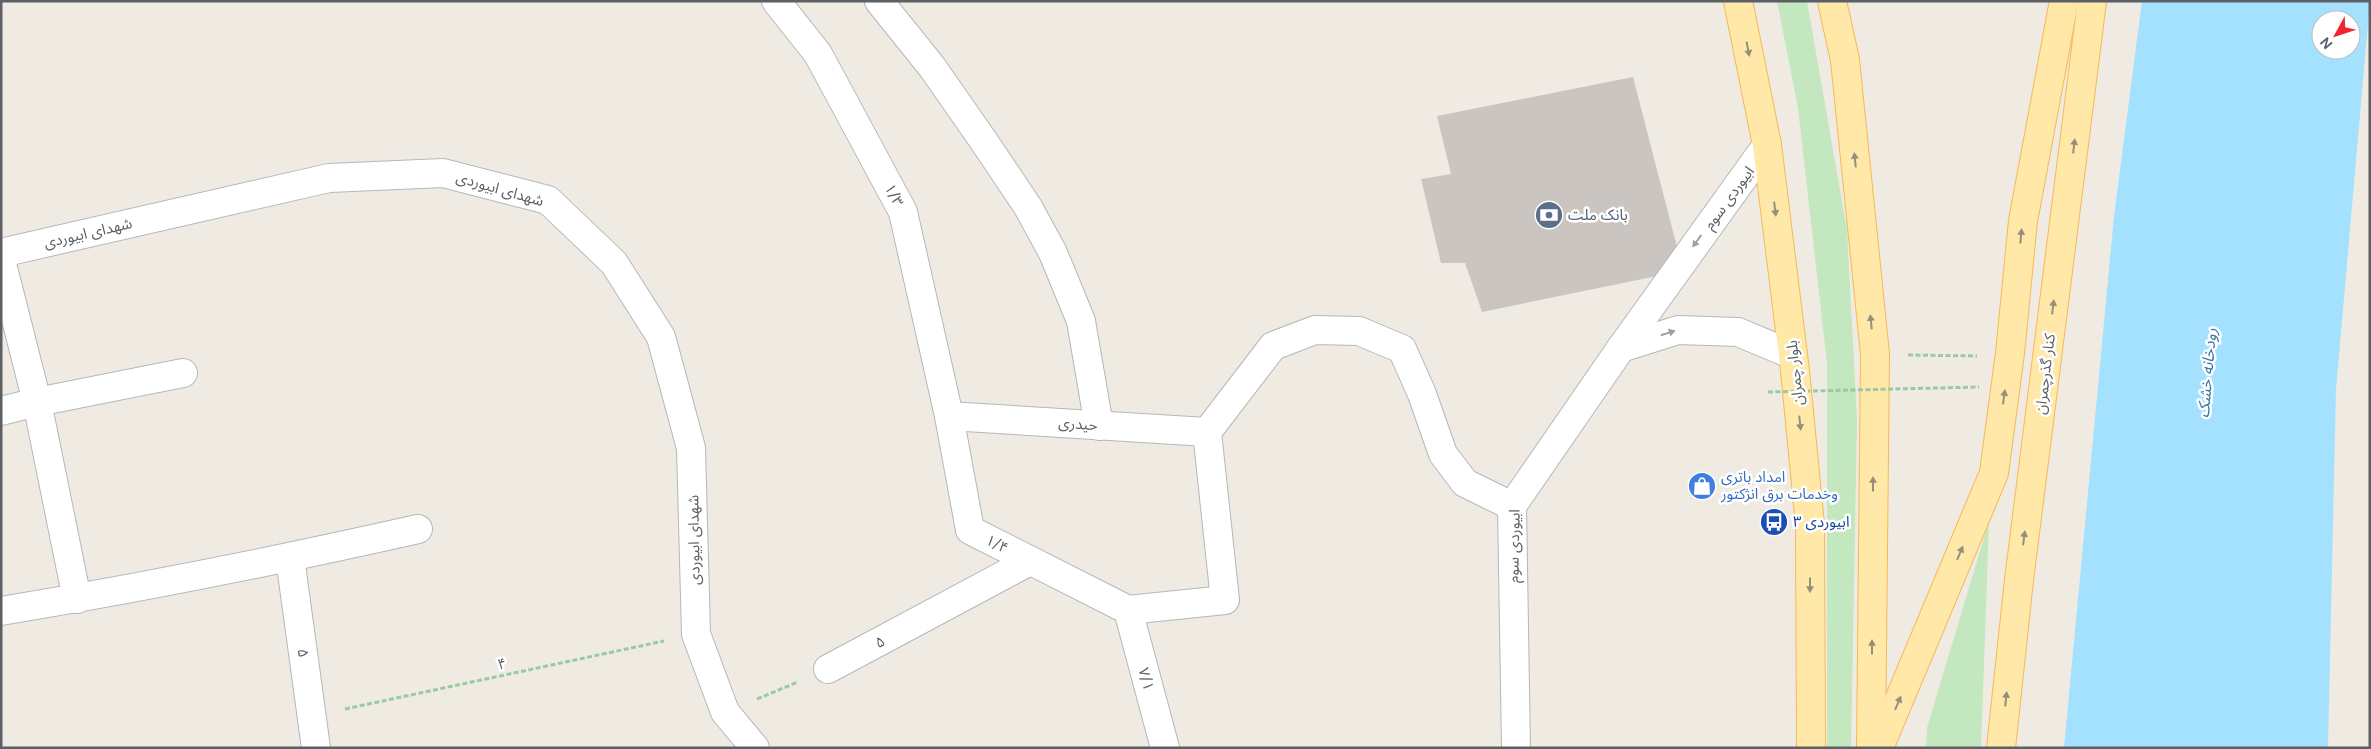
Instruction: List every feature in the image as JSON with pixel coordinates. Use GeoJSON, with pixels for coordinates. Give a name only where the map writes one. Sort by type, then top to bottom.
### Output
{"type":"FeatureCollection","features":[{"type":"Feature","properties":{"kind":"main road","name":"بلوار چمران"},"geometry":{"type":"LineString","coordinates":[[1738,1],[1767,145],[1793,355],[1810,525],[1810,748]]}},
{"type":"Feature","properties":{"kind":"main road"},"geometry":{"type":"LineString","coordinates":[[1832,1],[1845,60],[1874,354],[1871,748]]}},
{"type":"Feature","properties":{"kind":"main road"},"geometry":{"type":"LineString","coordinates":[[1879,748],[1994,473],[2010,353],[2022,221],[2064,1]]}},
{"type":"Feature","properties":{"kind":"main road","name":"کنار گذرچمران"},"geometry":{"type":"LineString","coordinates":[[2001,748],[2019,580],[2092,1]]}},
{"type":"Feature","properties":{"kind":"street","name":"۱/۳"},"geometry":{"type":"LineString","coordinates":[[776,1],[818,54],[903,212],[949,416]]}},
{"type":"Feature","properties":{"kind":"street"},"geometry":{"type":"LineString","coordinates":[[879,1],[932,67],[988,147],[1028,207],[1053,253],[1081,321],[1099,426]]}},
{"type":"Feature","properties":{"kind":"street","name":"ابیوردی سوم"},"geometry":{"type":"LineString","coordinates":[[1516,748],[1512,506],[1621,348],[1767,145]]}},
{"type":"Feature","properties":{"kind":"street","name":"شهدای ابیوردی"},"geometry":{"type":"LineString","coordinates":[[1,253],[329,178],[443,173],[548,200],[614,263],[660,337],[691,448],[696,634],[725,712],[756,748]]}},
{"type":"Feature","properties":{"kind":"street"},"geometry":{"type":"LineString","coordinates":[[1,260],[37,402],[77,599]]}},
{"type":"Feature","properties":{"kind":"street"},"geometry":{"type":"LineString","coordinates":[[1128,610],[1225,600],[1207,432],[1273,346],[1315,330],[1359,332],[1402,349],[1422,394],[1443,454],[1466,483],[1512,506]]}},
{"type":"Feature","properties":{"kind":"street"},"geometry":{"type":"LineString","coordinates":[[1621,348],[1678,330],[1718,331],[1738,332],[1793,355]]}},
{"type":"Feature","properties":{"kind":"street"},"geometry":{"type":"LineString","coordinates":[[1,411],[183,373]]}},
{"type":"Feature","properties":{"kind":"street","name":"حیدری"},"geometry":{"type":"LineString","coordinates":[[949,416],[1207,432]]}},
{"type":"Feature","properties":{"kind":"street","name":"۱/۴"},"geometry":{"type":"LineString","coordinates":[[949,416],[970,530],[1128,610]]}},
{"type":"Feature","properties":{"kind":"street"},"geometry":{"type":"LineString","coordinates":[[1,611],[77,599],[290,558],[418,529]]}},
{"type":"Feature","properties":{"kind":"street","name":"۵"},"geometry":{"type":"LineString","coordinates":[[290,558],[316,748]]}},
{"type":"Feature","properties":{"kind":"street","name":"۵"},"geometry":{"type":"LineString","coordinates":[[828,669],[1030,561]]}},
{"type":"Feature","properties":{"kind":"street","name":"۷/۱"},"geometry":{"type":"LineString","coordinates":[[1128,610],[1165,748]]}},
{"type":"Feature","properties":{"kind":"path"},"geometry":{"type":"LineString","coordinates":[[1874,354],[1978,356],[2010,353]]}},
{"type":"Feature","properties":{"kind":"path"},"geometry":{"type":"LineString","coordinates":[[1768,392],[1978,387]]}},
{"type":"Feature","properties":{"kind":"path","name":"۴"},"geometry":{"type":"LineString","coordinates":[[312,716],[696,634]]}},
{"type":"Feature","properties":{"kind":"path"},"geometry":{"type":"LineString","coordinates":[[725,712],[828,669]]}},
{"type":"Feature","properties":{"kind":"green space"},"geometry":{"type":"Polygon","coordinates":[[[1777,1],[1807,1],[1847,230],[1857,419],[1851,748],[1827,748],[1827,363],[1798,108],[1777,1]]]}},
{"type":"Feature","properties":{"kind":"green space"},"geometry":{"type":"Polygon","coordinates":[[[1989,521],[1981,748],[1926,748],[1927,728],[1989,521]]]}},
{"type":"Feature","properties":{"kind":"water","name":"رودخانه خشک"},"geometry":{"type":"Polygon","coordinates":[[[2142,1],[2370,1],[2336,389],[2328,748],[2064,748],[2114,216],[2142,1]]]}},
{"type":"Feature","properties":{"kind":"building","name":"بانک ملت"},"geometry":{"type":"Polygon","coordinates":[[[1633,77],[1678,251],[1662,275],[1482,312],[1465,263],[1441,263],[1421,179],[1451,174],[1437,116],[1633,77]]]}},
{"type":"Feature","properties":{"kind":"place","name":"بانک ملت"},"geometry":{"type":"Point","coordinates":[1549,215]}},
{"type":"Feature","properties":{"kind":"place","name":"امداد باتری وخدمات برق انژکتور"},"geometry":{"type":"Point","coordinates":[1702,486]}},
{"type":"Feature","properties":{"kind":"place","name":"ابیوردی ۳"},"geometry":{"type":"Point","coordinates":[1774,522]}}]}
